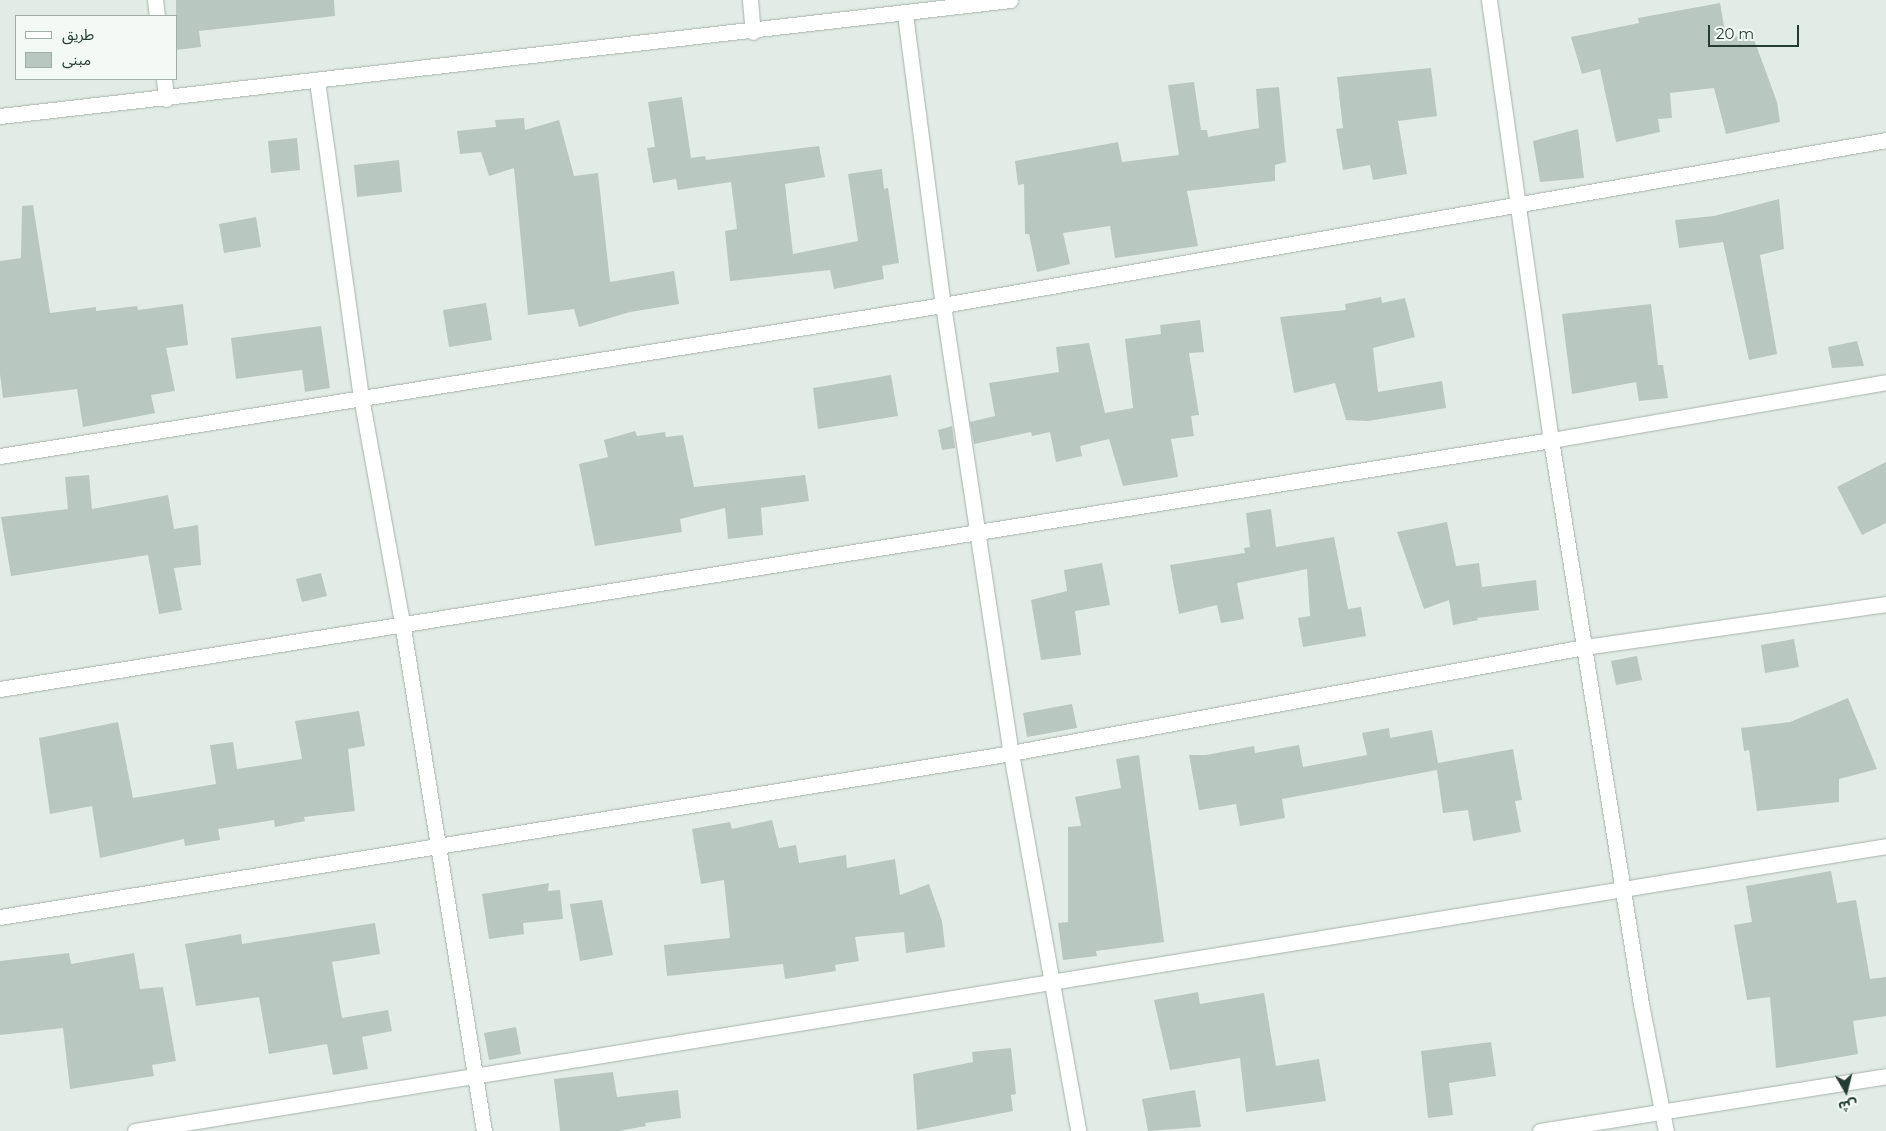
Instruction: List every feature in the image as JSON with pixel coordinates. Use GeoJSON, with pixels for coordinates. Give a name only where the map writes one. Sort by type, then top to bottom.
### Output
{"type":"FeatureCollection","features":[{"type":"Feature","properties":{"kind":"street"},"geometry":{"type":"LineString","coordinates":[[155,0],[157,15]]}},
{"type":"Feature","properties":{"kind":"street"},"geometry":{"type":"LineString","coordinates":[[750,0],[753,32]]}},
{"type":"Feature","properties":{"kind":"street"},"geometry":{"type":"LineString","coordinates":[[0,116],[166,99],[753,32],[1010,0]]}},
{"type":"Feature","properties":{"kind":"street"},"geometry":{"type":"LineString","coordinates":[[1489,0],[1551,440],[1641,1004],[1666,1131]]}},
{"type":"Feature","properties":{"kind":"street"},"geometry":{"type":"LineString","coordinates":[[905,14],[943,305],[979,531],[1011,753],[1078,1131]]}},
{"type":"Feature","properties":{"kind":"street"},"geometry":{"type":"LineString","coordinates":[[164,80],[166,99]]}},
{"type":"Feature","properties":{"kind":"street"},"geometry":{"type":"LineString","coordinates":[[317,81],[362,397],[402,622],[484,1131]]}},
{"type":"Feature","properties":{"kind":"street"},"geometry":{"type":"LineString","coordinates":[[0,456],[943,305],[1517,207],[1886,140]]}},
{"type":"Feature","properties":{"kind":"street"},"geometry":{"type":"LineString","coordinates":[[0,689],[402,622],[1551,440],[1886,382]]}},
{"type":"Feature","properties":{"kind":"street"},"geometry":{"type":"LineString","coordinates":[[0,917],[438,844],[1011,753],[1584,648],[1886,604]]}},
{"type":"Feature","properties":{"kind":"street"},"geometry":{"type":"LineString","coordinates":[[135,1131],[1052,980],[1886,846]]}},
{"type":"Feature","properties":{"kind":"street"},"geometry":{"type":"LineString","coordinates":[[1540,1131],[1663,1114],[1886,1076]]}},
{"type":"Feature","properties":{"kind":"building"},"geometry":{"type":"Polygon","coordinates":[[[176,0],[334,0],[335,16],[199,31],[201,47],[178,50],[178,15],[176,15],[176,0]]]}},
{"type":"Feature","properties":{"kind":"building"},"geometry":{"type":"Polygon","coordinates":[[[1720,3],[1726,38],[1752,34],[1777,102],[1780,122],[1726,134],[1714,88],[1670,93],[1672,118],[1658,119],[1660,132],[1616,142],[1600,69],[1582,74],[1571,37],[1639,23],[1638,18],[1720,3]]]}},
{"type":"Feature","properties":{"kind":"building"},"geometry":{"type":"Polygon","coordinates":[[[1431,68],[1437,116],[1398,121],[1407,174],[1373,180],[1370,165],[1343,170],[1336,129],[1343,128],[1337,77],[1431,68]]]}},
{"type":"Feature","properties":{"kind":"building"},"geometry":{"type":"Polygon","coordinates":[[[1194,82],[1201,130],[1207,130],[1208,137],[1259,128],[1256,89],[1279,87],[1286,162],[1275,165],[1275,181],[1187,191],[1198,246],[1115,258],[1110,226],[1063,233],[1070,264],[1037,272],[1029,234],[1025,234],[1024,184],[1018,185],[1015,161],[1118,142],[1122,162],[1179,155],[1168,85],[1194,82]]]}},
{"type":"Feature","properties":{"kind":"building"},"geometry":{"type":"Polygon","coordinates":[[[682,97],[691,158],[705,156],[706,160],[819,146],[825,177],[785,184],[793,254],[858,241],[848,174],[882,169],[884,189],[888,188],[899,263],[882,266],[884,279],[834,289],[830,270],[730,281],[725,231],[737,229],[731,182],[678,190],[676,179],[653,183],[647,148],[655,147],[648,102],[682,97]]]}},
{"type":"Feature","properties":{"kind":"building"},"geometry":{"type":"Polygon","coordinates":[[[524,118],[525,130],[559,120],[574,176],[598,173],[610,282],[674,271],[679,304],[630,312],[579,327],[574,309],[528,315],[514,168],[489,176],[481,152],[460,154],[457,131],[496,127],[495,120],[524,118]]]}},
{"type":"Feature","properties":{"kind":"building"},"geometry":{"type":"Polygon","coordinates":[[[1578,129],[1584,178],[1540,182],[1533,141],[1578,129]]]}},
{"type":"Feature","properties":{"kind":"building"},"geometry":{"type":"Polygon","coordinates":[[[297,138],[300,170],[271,173],[268,141],[297,138]]]}},
{"type":"Feature","properties":{"kind":"building"},"geometry":{"type":"Polygon","coordinates":[[[399,160],[402,192],[357,197],[354,165],[399,160]]]}},
{"type":"Feature","properties":{"kind":"building"},"geometry":{"type":"Polygon","coordinates":[[[1779,199],[1784,249],[1760,255],[1777,354],[1749,360],[1723,242],[1679,248],[1675,220],[1714,216],[1779,199]]]}},
{"type":"Feature","properties":{"kind":"building"},"geometry":{"type":"Polygon","coordinates":[[[33,205],[50,313],[96,307],[96,311],[137,306],[138,310],[183,304],[188,345],[166,348],[175,391],[151,395],[155,413],[83,427],[77,389],[3,398],[0,374],[0,261],[21,258],[22,206],[33,205]]]}},
{"type":"Feature","properties":{"kind":"building"},"geometry":{"type":"Polygon","coordinates":[[[256,217],[261,247],[224,253],[219,224],[256,217]]]}},
{"type":"Feature","properties":{"kind":"building"},"geometry":{"type":"Polygon","coordinates":[[[1381,297],[1382,303],[1405,298],[1415,337],[1373,348],[1378,392],[1442,381],[1446,408],[1368,421],[1346,420],[1335,383],[1294,393],[1280,317],[1346,310],[1345,304],[1381,297]]]}},
{"type":"Feature","properties":{"kind":"building"},"geometry":{"type":"Polygon","coordinates":[[[486,303],[492,340],[449,347],[443,310],[486,303]]]}},
{"type":"Feature","properties":{"kind":"building"},"geometry":{"type":"Polygon","coordinates":[[[1651,304],[1658,365],[1663,365],[1668,398],[1639,401],[1636,382],[1572,394],[1562,314],[1651,304]]]}},
{"type":"Feature","properties":{"kind":"building"},"geometry":{"type":"Polygon","coordinates":[[[1200,320],[1204,352],[1189,353],[1199,415],[1191,416],[1194,436],[1171,439],[1178,477],[1123,486],[1109,439],[1080,446],[1082,456],[1056,462],[1050,432],[1032,436],[1031,432],[974,444],[970,422],[995,416],[989,383],[1059,372],[1056,347],[1089,343],[1105,413],[1133,408],[1125,339],[1161,334],[1160,325],[1200,320]]]}},
{"type":"Feature","properties":{"kind":"building"},"geometry":{"type":"Polygon","coordinates":[[[321,326],[330,388],[305,392],[302,370],[236,379],[231,338],[321,326]]]}},
{"type":"Feature","properties":{"kind":"building"},"geometry":{"type":"Polygon","coordinates":[[[1857,341],[1864,366],[1832,368],[1828,347],[1857,341]]]}},
{"type":"Feature","properties":{"kind":"building"},"geometry":{"type":"Polygon","coordinates":[[[891,375],[898,416],[818,429],[813,388],[891,375]]]}},
{"type":"Feature","properties":{"kind":"building"},"geometry":{"type":"Polygon","coordinates":[[[952,426],[955,448],[942,450],[938,430],[952,426]]]}},
{"type":"Feature","properties":{"kind":"building"},"geometry":{"type":"Polygon","coordinates":[[[635,431],[637,436],[665,432],[666,437],[683,435],[694,487],[805,475],[809,501],[761,508],[763,535],[728,539],[725,508],[680,519],[682,532],[595,546],[579,464],[608,457],[604,440],[635,431]]]}},
{"type":"Feature","properties":{"kind":"building"},"geometry":{"type":"Polygon","coordinates":[[[1886,462],[1886,523],[1862,535],[1837,487],[1886,462]]]}},
{"type":"Feature","properties":{"kind":"building"},"geometry":{"type":"Polygon","coordinates":[[[89,475],[92,509],[168,495],[174,529],[198,525],[201,565],[174,568],[182,610],[159,614],[148,555],[11,576],[1,517],[68,509],[65,477],[89,475]]]}},
{"type":"Feature","properties":{"kind":"building"},"geometry":{"type":"Polygon","coordinates":[[[1271,509],[1276,547],[1334,537],[1348,609],[1361,607],[1366,636],[1303,647],[1298,618],[1310,616],[1307,569],[1237,583],[1244,619],[1221,623],[1217,605],[1179,614],[1170,565],[1245,553],[1244,548],[1250,547],[1246,513],[1271,509]]]}},
{"type":"Feature","properties":{"kind":"building"},"geometry":{"type":"Polygon","coordinates":[[[1447,522],[1456,566],[1479,563],[1482,587],[1536,580],[1539,610],[1477,618],[1478,620],[1453,625],[1449,600],[1424,609],[1397,532],[1447,522]]]}},
{"type":"Feature","properties":{"kind":"building"},"geometry":{"type":"Polygon","coordinates":[[[1102,563],[1110,605],[1075,611],[1081,655],[1041,660],[1031,600],[1067,591],[1064,570],[1102,563]]]}},
{"type":"Feature","properties":{"kind":"building"},"geometry":{"type":"Polygon","coordinates":[[[321,573],[327,596],[302,602],[296,579],[321,573]]]}},
{"type":"Feature","properties":{"kind":"building"},"geometry":{"type":"Polygon","coordinates":[[[1794,639],[1799,667],[1765,673],[1761,645],[1794,639]]]}},
{"type":"Feature","properties":{"kind":"building"},"geometry":{"type":"Polygon","coordinates":[[[1637,656],[1642,680],[1616,685],[1611,661],[1637,656]]]}},
{"type":"Feature","properties":{"kind":"building"},"geometry":{"type":"Polygon","coordinates":[[[1848,698],[1877,769],[1839,779],[1839,802],[1757,811],[1749,750],[1744,751],[1741,728],[1790,722],[1848,698]]]}},
{"type":"Feature","properties":{"kind":"building"},"geometry":{"type":"Polygon","coordinates":[[[1072,704],[1077,728],[1027,737],[1023,713],[1072,704]]]}},
{"type":"Feature","properties":{"kind":"building"},"geometry":{"type":"Polygon","coordinates":[[[359,711],[365,746],[348,749],[355,811],[304,817],[305,821],[275,827],[274,820],[218,829],[220,840],[185,846],[184,839],[100,858],[92,806],[50,814],[39,738],[118,722],[133,798],[216,784],[210,745],[233,742],[237,769],[302,759],[295,721],[359,711]]]}},
{"type":"Feature","properties":{"kind":"building"},"geometry":{"type":"Polygon","coordinates":[[[1389,728],[1390,738],[1432,730],[1438,763],[1513,749],[1522,800],[1515,801],[1521,832],[1473,841],[1468,810],[1443,813],[1437,770],[1282,799],[1285,818],[1240,826],[1236,804],[1199,810],[1189,755],[1206,755],[1254,746],[1255,753],[1299,745],[1303,767],[1367,755],[1362,733],[1389,728]]]}},
{"type":"Feature","properties":{"kind":"building"},"geometry":{"type":"Polygon","coordinates":[[[1139,755],[1164,942],[1096,951],[1097,956],[1063,960],[1058,923],[1068,922],[1068,827],[1081,826],[1075,797],[1121,788],[1116,759],[1139,755]]]}},
{"type":"Feature","properties":{"kind":"building"},"geometry":{"type":"Polygon","coordinates":[[[772,820],[779,848],[796,845],[799,863],[846,855],[847,868],[895,859],[900,895],[929,884],[942,921],[945,947],[906,953],[904,932],[855,937],[859,961],[835,965],[836,971],[785,979],[783,964],[667,976],[664,945],[730,938],[724,880],[701,884],[692,829],[730,822],[732,829],[772,820]]]}},
{"type":"Feature","properties":{"kind":"building"},"geometry":{"type":"Polygon","coordinates":[[[1831,871],[1837,903],[1856,900],[1870,979],[1886,977],[1886,1016],[1853,1021],[1858,1054],[1776,1068],[1770,997],[1747,1000],[1734,925],[1752,922],[1746,886],[1831,871]]]}},
{"type":"Feature","properties":{"kind":"building"},"geometry":{"type":"Polygon","coordinates":[[[549,883],[548,891],[560,890],[563,919],[523,923],[524,934],[489,939],[482,894],[549,883]]]}},
{"type":"Feature","properties":{"kind":"building"},"geometry":{"type":"Polygon","coordinates":[[[602,900],[613,955],[580,961],[570,904],[602,900]]]}},
{"type":"Feature","properties":{"kind":"building"},"geometry":{"type":"Polygon","coordinates":[[[375,923],[380,954],[332,962],[342,1018],[388,1010],[392,1031],[362,1037],[368,1069],[333,1075],[327,1044],[269,1054],[259,997],[196,1006],[185,944],[241,934],[242,944],[375,923]]]}},
{"type":"Feature","properties":{"kind":"building"},"geometry":{"type":"Polygon","coordinates":[[[69,953],[71,964],[134,953],[140,989],[163,987],[176,1061],[152,1065],[154,1076],[70,1089],[63,1028],[0,1035],[0,961],[69,953]]]}},
{"type":"Feature","properties":{"kind":"building"},"geometry":{"type":"Polygon","coordinates":[[[1198,992],[1200,1004],[1264,993],[1276,1066],[1319,1059],[1326,1101],[1246,1112],[1240,1058],[1170,1070],[1154,1000],[1198,992]]]}},
{"type":"Feature","properties":{"kind":"building"},"geometry":{"type":"Polygon","coordinates":[[[516,1027],[521,1054],[489,1060],[484,1033],[516,1027]]]}},
{"type":"Feature","properties":{"kind":"building"},"geometry":{"type":"Polygon","coordinates":[[[1491,1042],[1496,1076],[1449,1083],[1453,1115],[1428,1118],[1421,1051],[1491,1042]]]}},
{"type":"Feature","properties":{"kind":"building"},"geometry":{"type":"Polygon","coordinates":[[[1011,1048],[1016,1094],[1011,1095],[1013,1111],[917,1130],[913,1074],[973,1062],[972,1052],[1011,1048]]]}},
{"type":"Feature","properties":{"kind":"building"},"geometry":{"type":"Polygon","coordinates":[[[613,1072],[617,1097],[678,1090],[681,1118],[645,1123],[646,1126],[619,1131],[560,1131],[554,1079],[613,1072]]]}},
{"type":"Feature","properties":{"kind":"building"},"geometry":{"type":"Polygon","coordinates":[[[1195,1090],[1201,1127],[1148,1131],[1142,1099],[1195,1090]]]}}]}
